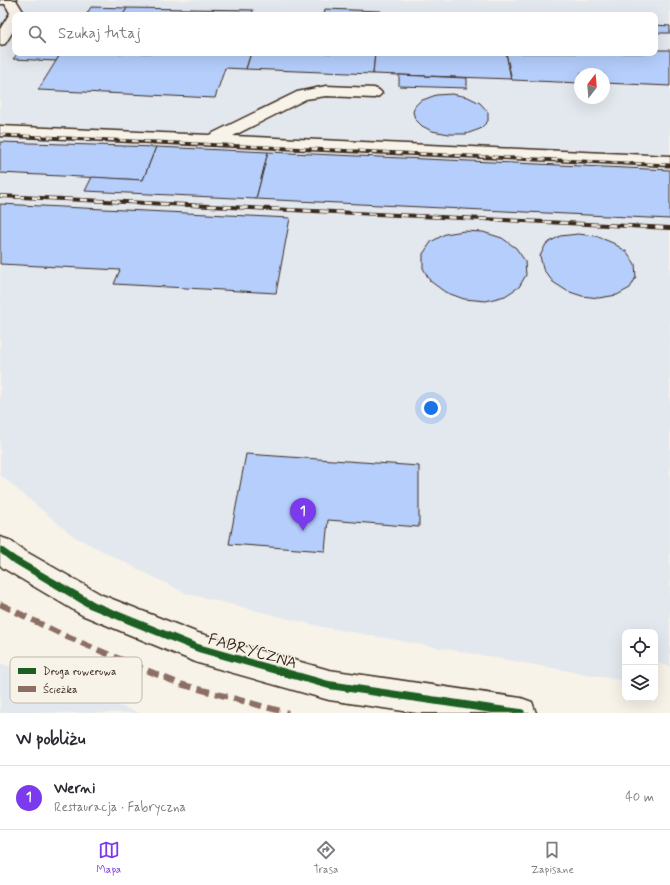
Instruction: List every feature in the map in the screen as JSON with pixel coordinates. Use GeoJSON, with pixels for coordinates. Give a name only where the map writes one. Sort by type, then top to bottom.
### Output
{"type":"FeatureCollection","features":[{"type":"Feature","properties":{"kind":"street"},"geometry":{"type":"LineString","coordinates":[[0,0],[10,1],[17,12]]}},
{"type":"Feature","properties":{"kind":"street"},"geometry":{"type":"LineString","coordinates":[[0,41],[12,21]]}},
{"type":"Feature","properties":{"kind":"street"},"geometry":{"type":"LineString","coordinates":[[212,140],[302,95],[326,91],[374,93]]}},
{"type":"Feature","properties":{"kind":"street"},"geometry":{"type":"LineString","coordinates":[[0,131],[670,161]]}},
{"type":"Feature","properties":{"kind":"street","name":"FABRYCZNA"},"geometry":{"type":"LineString","coordinates":[[0,549],[13,559],[92,605],[198,648],[329,685],[520,713]]}},
{"type":"Feature","properties":{"kind":"shaded area"},"geometry":{"type":"Polygon","coordinates":[[[0,0],[670,0],[670,666],[658,664],[658,629],[622,629],[622,680],[318,626],[185,593],[73,536],[0,475],[0,0]]]}},
{"type":"Feature","properties":{"kind":"shaded area"},"geometry":{"type":"Polygon","coordinates":[[[0,663],[10,667],[10,703],[112,703],[140,713],[0,713],[0,663]]]}},
{"type":"Feature","properties":{"kind":"building"},"geometry":{"type":"Polygon","coordinates":[[[91,7],[127,8],[125,12],[88,12],[91,7]]]}},
{"type":"Feature","properties":{"kind":"building"},"geometry":{"type":"Polygon","coordinates":[[[127,8],[253,10],[252,12],[125,12],[127,8]]]}},
{"type":"Feature","properties":{"kind":"building"},"geometry":{"type":"Polygon","coordinates":[[[325,9],[381,11],[381,12],[324,12],[325,9]]]}},
{"type":"Feature","properties":{"kind":"building"},"geometry":{"type":"Polygon","coordinates":[[[658,25],[670,26],[670,33],[658,33],[658,25]]]}},
{"type":"Feature","properties":{"kind":"building"},"geometry":{"type":"Polygon","coordinates":[[[658,50],[670,50],[670,86],[610,83],[610,68],[574,68],[574,83],[512,80],[507,56],[658,56],[658,50]]]}},
{"type":"Feature","properties":{"kind":"building"},"geometry":{"type":"Polygon","coordinates":[[[16,56],[59,56],[56,61],[13,59],[16,56]]]}},
{"type":"Feature","properties":{"kind":"building"},"geometry":{"type":"Polygon","coordinates":[[[59,56],[250,56],[246,69],[225,68],[215,98],[38,90],[59,56]]]}},
{"type":"Feature","properties":{"kind":"building"},"geometry":{"type":"Polygon","coordinates":[[[250,56],[375,56],[373,74],[246,69],[250,56]]]}},
{"type":"Feature","properties":{"kind":"building"},"geometry":{"type":"Polygon","coordinates":[[[375,56],[507,56],[511,79],[373,74],[375,56]]]}},
{"type":"Feature","properties":{"kind":"building"},"geometry":{"type":"Polygon","coordinates":[[[399,75],[467,78],[467,88],[399,86],[399,75]]]}},
{"type":"Feature","properties":{"kind":"building"},"geometry":{"type":"Polygon","coordinates":[[[452,94],[468,97],[480,103],[488,112],[488,121],[480,129],[466,134],[449,134],[432,131],[422,126],[415,119],[413,112],[415,106],[420,101],[436,95],[452,94]]]}},
{"type":"Feature","properties":{"kind":"building"},"geometry":{"type":"Polygon","coordinates":[[[0,142],[156,147],[143,180],[0,173],[0,142]]]}},
{"type":"Feature","properties":{"kind":"building"},"geometry":{"type":"Polygon","coordinates":[[[156,147],[268,152],[256,199],[85,191],[92,177],[143,180],[156,147]]]}},
{"type":"Feature","properties":{"kind":"building"},"geometry":{"type":"Polygon","coordinates":[[[268,152],[670,170],[670,219],[256,199],[268,152]]]}},
{"type":"Feature","properties":{"kind":"building"},"geometry":{"type":"Polygon","coordinates":[[[0,204],[290,218],[276,293],[114,284],[120,270],[0,264],[0,204]]]}},
{"type":"Feature","properties":{"kind":"building"},"geometry":{"type":"Polygon","coordinates":[[[464,231],[483,232],[502,238],[516,248],[525,261],[526,275],[519,287],[505,296],[486,301],[464,299],[445,292],[430,281],[423,268],[423,254],[431,242],[445,234],[464,231]]]}},
{"type":"Feature","properties":{"kind":"building"},"geometry":{"type":"Polygon","coordinates":[[[578,234],[596,236],[613,243],[627,252],[635,264],[636,277],[630,288],[617,295],[599,298],[582,296],[567,291],[553,282],[543,269],[540,256],[546,244],[560,236],[578,234]]]}},
{"type":"Feature","properties":{"kind":"building"},"geometry":{"type":"Polygon","coordinates":[[[246,454],[419,466],[419,527],[328,520],[325,551],[229,544],[246,454]]]}},
{"type":"Feature","properties":{"kind":"railway"},"geometry":{"type":"LineString","coordinates":[[0,135],[670,165]]}},
{"type":"Feature","properties":{"kind":"railway"},"geometry":{"type":"LineString","coordinates":[[0,196],[670,228]]}},
{"type":"Feature","properties":{"kind":"marked path"},"geometry":{"type":"LineString","coordinates":[[0,604],[67,637],[115,657]]}},
{"type":"Feature","properties":{"kind":"marked path"},"geometry":{"type":"LineString","coordinates":[[142,668],[180,684],[288,713]]}},
{"type":"Feature","properties":{"kind":"cycle path"},"geometry":{"type":"LineString","coordinates":[[0,549],[13,559],[92,605],[198,648],[329,685],[521,713]]}},
{"type":"Feature","properties":{"kind":"place","name":"Werni"},"geometry":{"type":"Point","coordinates":[303,531]}}]}
